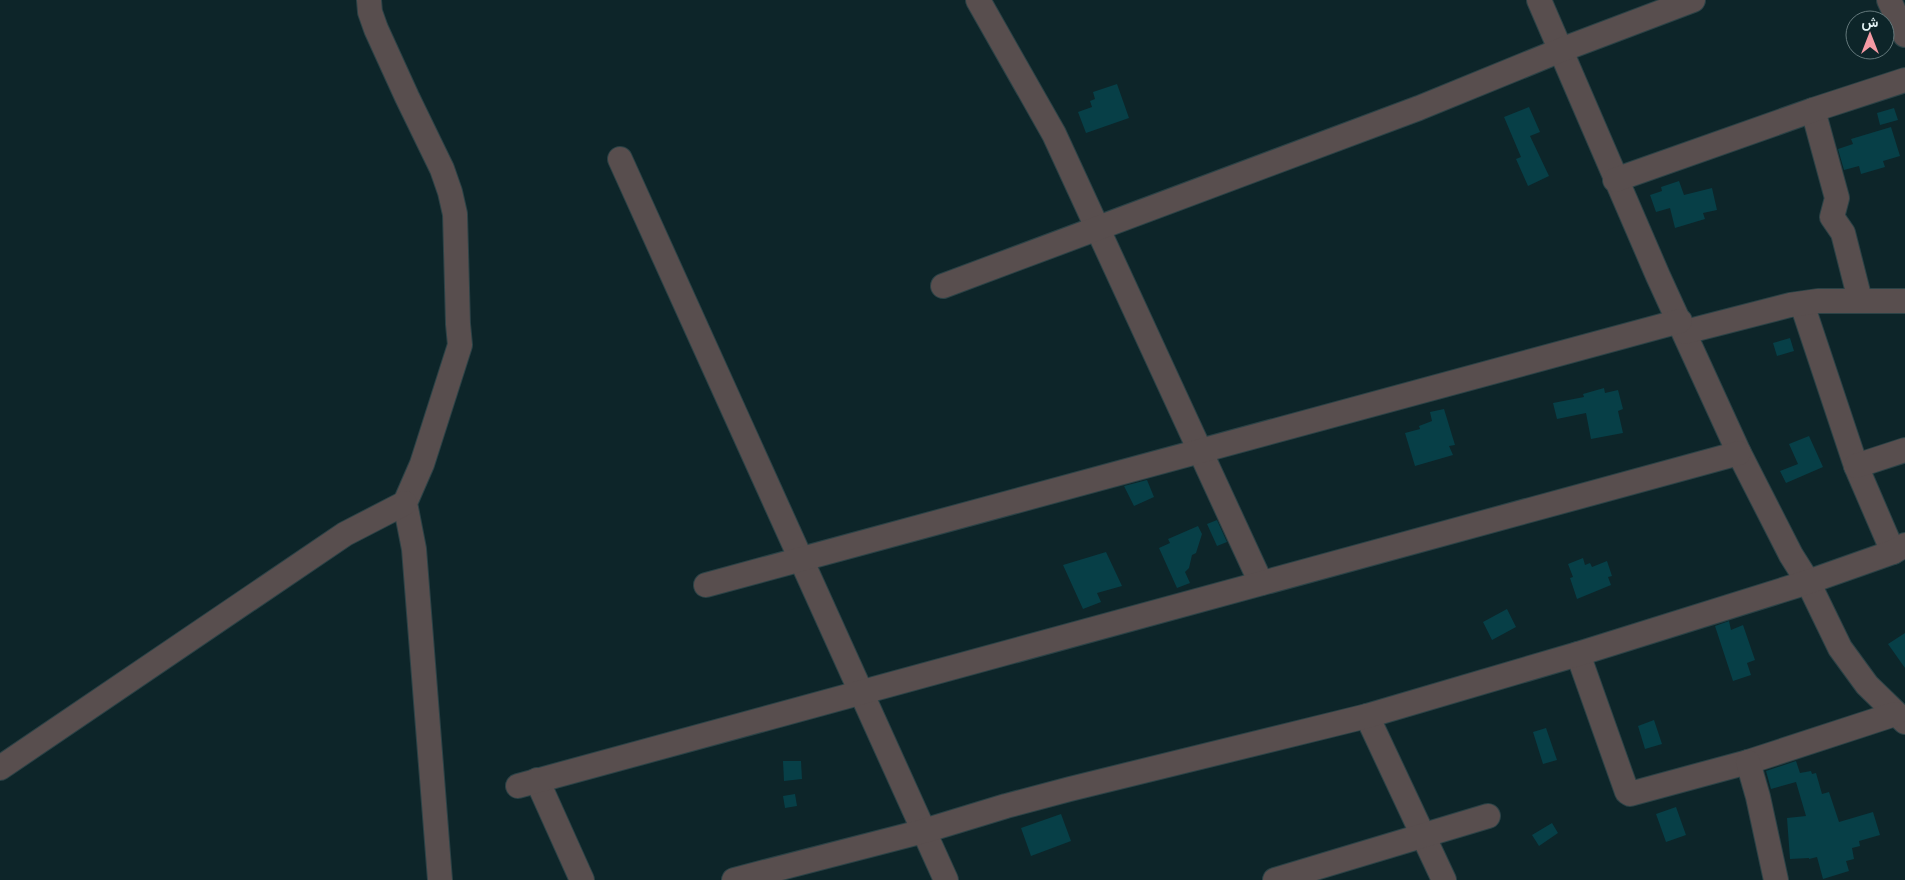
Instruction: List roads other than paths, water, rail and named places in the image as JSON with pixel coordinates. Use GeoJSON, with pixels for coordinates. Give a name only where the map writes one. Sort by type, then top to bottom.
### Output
{"type":"FeatureCollection","features":[{"type":"Feature","properties":{"kind":"street"},"geometry":{"type":"LineString","coordinates":[[369,0],[370,12],[376,29],[442,168],[455,214],[460,345],[422,464],[405,503],[414,549],[440,880]]}},
{"type":"Feature","properties":{"kind":"street"},"geometry":{"type":"LineString","coordinates":[[978,0],[1054,134],[1261,583]]}},
{"type":"Feature","properties":{"kind":"street"},"geometry":{"type":"LineString","coordinates":[[1539,0],[1594,125],[1615,180],[1739,453],[1808,582],[1840,648],[1867,685],[1900,718],[1630,794],[1627,792],[1578,654]]}},
{"type":"Feature","properties":{"kind":"street"},"geometry":{"type":"LineString","coordinates":[[943,286],[1418,108],[1561,50],[1694,0]]}},
{"type":"Feature","properties":{"kind":"street"},"geometry":{"type":"LineString","coordinates":[[1889,0],[1905,35]]}},
{"type":"Feature","properties":{"kind":"street"},"geometry":{"type":"LineString","coordinates":[[1615,180],[1813,110],[1905,80]]}},
{"type":"Feature","properties":{"kind":"street"},"geometry":{"type":"LineString","coordinates":[[1813,110],[1837,198],[1832,217],[1843,233],[1860,300]]}},
{"type":"Feature","properties":{"kind":"street"},"geometry":{"type":"LineString","coordinates":[[620,159],[946,880]]}},
{"type":"Feature","properties":{"kind":"street"},"geometry":{"type":"LineString","coordinates":[[706,585],[1200,450],[1682,326],[1818,301],[1905,301]]}},
{"type":"Feature","properties":{"kind":"street"},"geometry":{"type":"LineString","coordinates":[[734,880],[924,831],[1070,789],[1367,716],[1578,654],[1808,582],[1899,548],[1856,466],[1802,304]]}},
{"type":"Feature","properties":{"kind":"street"},"geometry":{"type":"LineString","coordinates":[[1856,466],[1905,450]]}},
{"type":"Feature","properties":{"kind":"street"},"geometry":{"type":"LineString","coordinates":[[582,880],[528,783],[1739,453]]}},
{"type":"Feature","properties":{"kind":"street"},"geometry":{"type":"LineString","coordinates":[[0,768],[345,534],[405,503]]}},
{"type":"Feature","properties":{"kind":"street"},"geometry":{"type":"LineString","coordinates":[[1367,716],[1444,880]]}},
{"type":"Feature","properties":{"kind":"street"},"geometry":{"type":"LineString","coordinates":[[1748,762],[1758,797],[1776,880]]}},
{"type":"Feature","properties":{"kind":"street"},"geometry":{"type":"LineString","coordinates":[[1275,880],[1488,816]]}}]}
